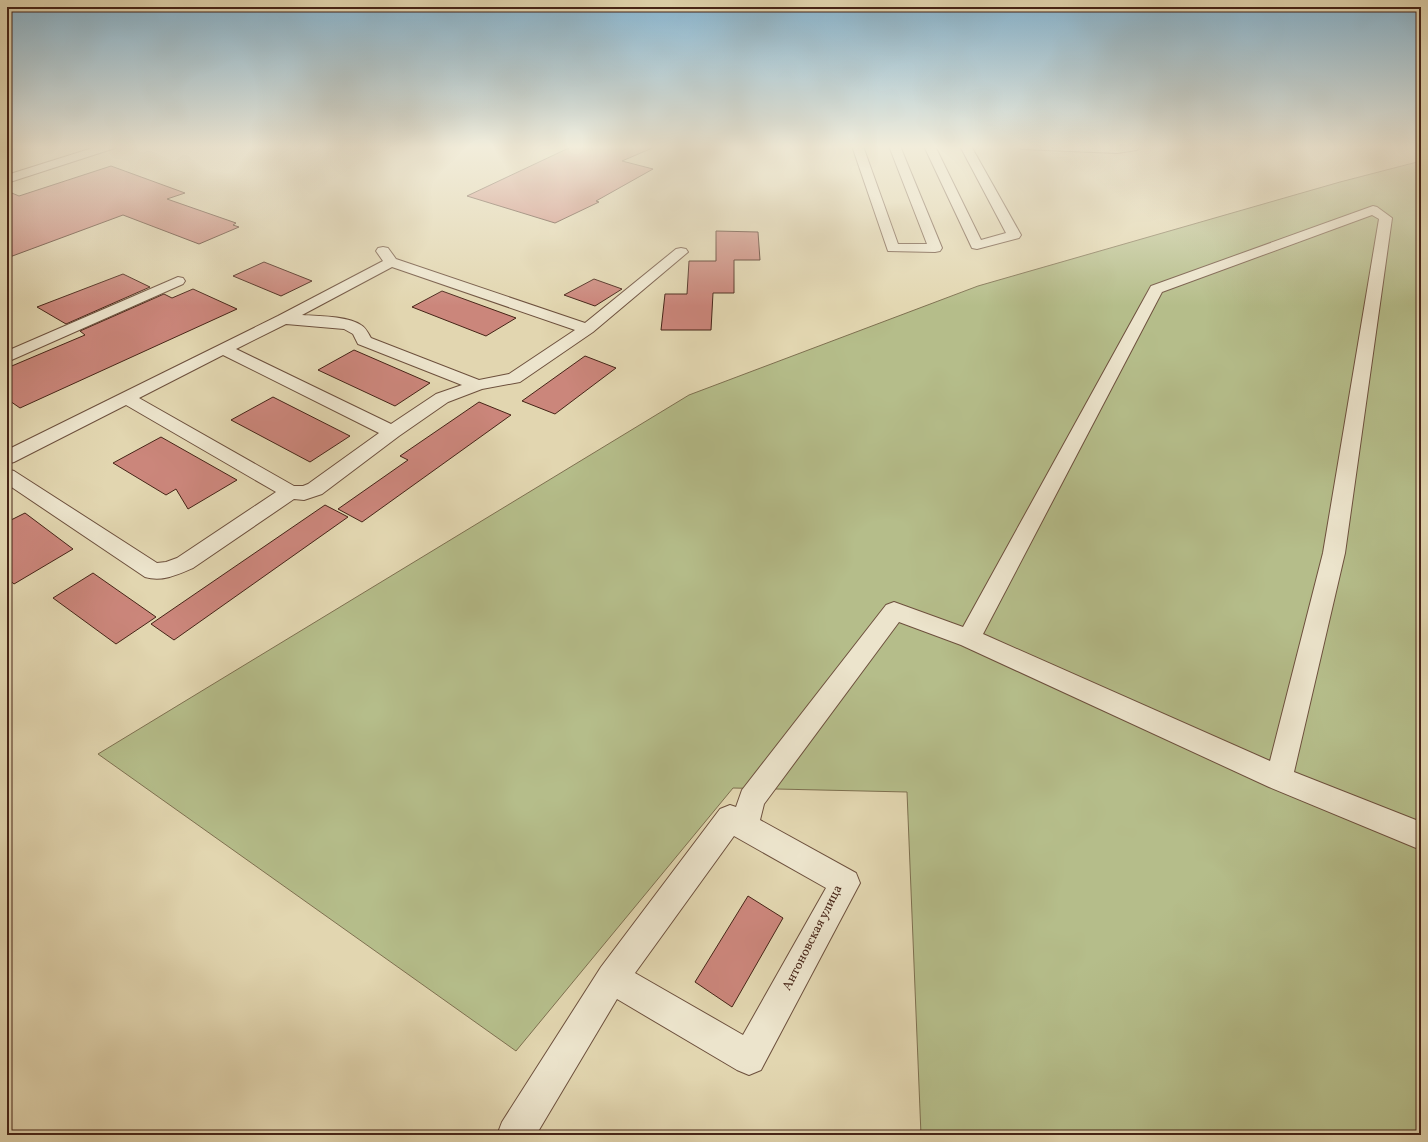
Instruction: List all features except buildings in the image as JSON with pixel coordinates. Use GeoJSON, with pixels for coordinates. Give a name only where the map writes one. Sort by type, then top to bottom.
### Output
{"type":"FeatureCollection","features":[{"type":"Feature","properties":{"kind":"street"},"geometry":{"type":"LineString","coordinates":[[876,199],[893,248],[935,248],[915,199]]}},
{"type":"Feature","properties":{"kind":"street"},"geometry":{"type":"LineString","coordinates":[[955,199],[977,245],[1014,234],[995,199]]}},
{"type":"Feature","properties":{"kind":"street"},"geometry":{"type":"LineString","coordinates":[[969,638],[1156,290],[1373,210],[1386,218],[1334,553],[1279,778]]}},
{"type":"Feature","properties":{"kind":"street"},"geometry":{"type":"LineString","coordinates":[[126,398],[290,492],[304,493],[315,489],[392,432],[442,398],[478,385],[514,378],[588,329],[681,252]]}},
{"type":"Feature","properties":{"kind":"street"},"geometry":{"type":"LineString","coordinates":[[7,458],[283,319],[387,256],[588,329]]}},
{"type":"Feature","properties":{"kind":"street"},"geometry":{"type":"LineString","coordinates":[[7,357],[178,281]]}},
{"type":"Feature","properties":{"kind":"street"},"geometry":{"type":"LineString","coordinates":[[283,319],[322,321],[356,328],[361,334],[364,342],[478,385]]}},
{"type":"Feature","properties":{"kind":"street"},"geometry":{"type":"LineString","coordinates":[[223,349],[392,432]]}},
{"type":"Feature","properties":{"kind":"street"},"geometry":{"type":"LineString","coordinates":[[7,475],[153,571],[168,570],[186,563],[290,492]]}},
{"type":"Feature","properties":{"kind":"street"},"geometry":{"type":"LineString","coordinates":[[744,827],[752,799],[894,611],[969,638],[1279,778],[1421,836]]}},
{"type":"Feature","properties":{"kind":"street","name":"Антоновская улица"},"geometry":{"type":"LineString","coordinates":[[515,1135],[612,978],[730,818],[845,883],[749,1058],[612,978]]}},
{"type":"Feature","properties":{"kind":"green space"},"geometry":{"type":"Polygon","coordinates":[[[1280,199],[1421,199],[1421,1135],[921,1135],[907,792],[733,788],[516,1051],[98,754],[689,395],[978,286],[1280,199]]]}}]}
